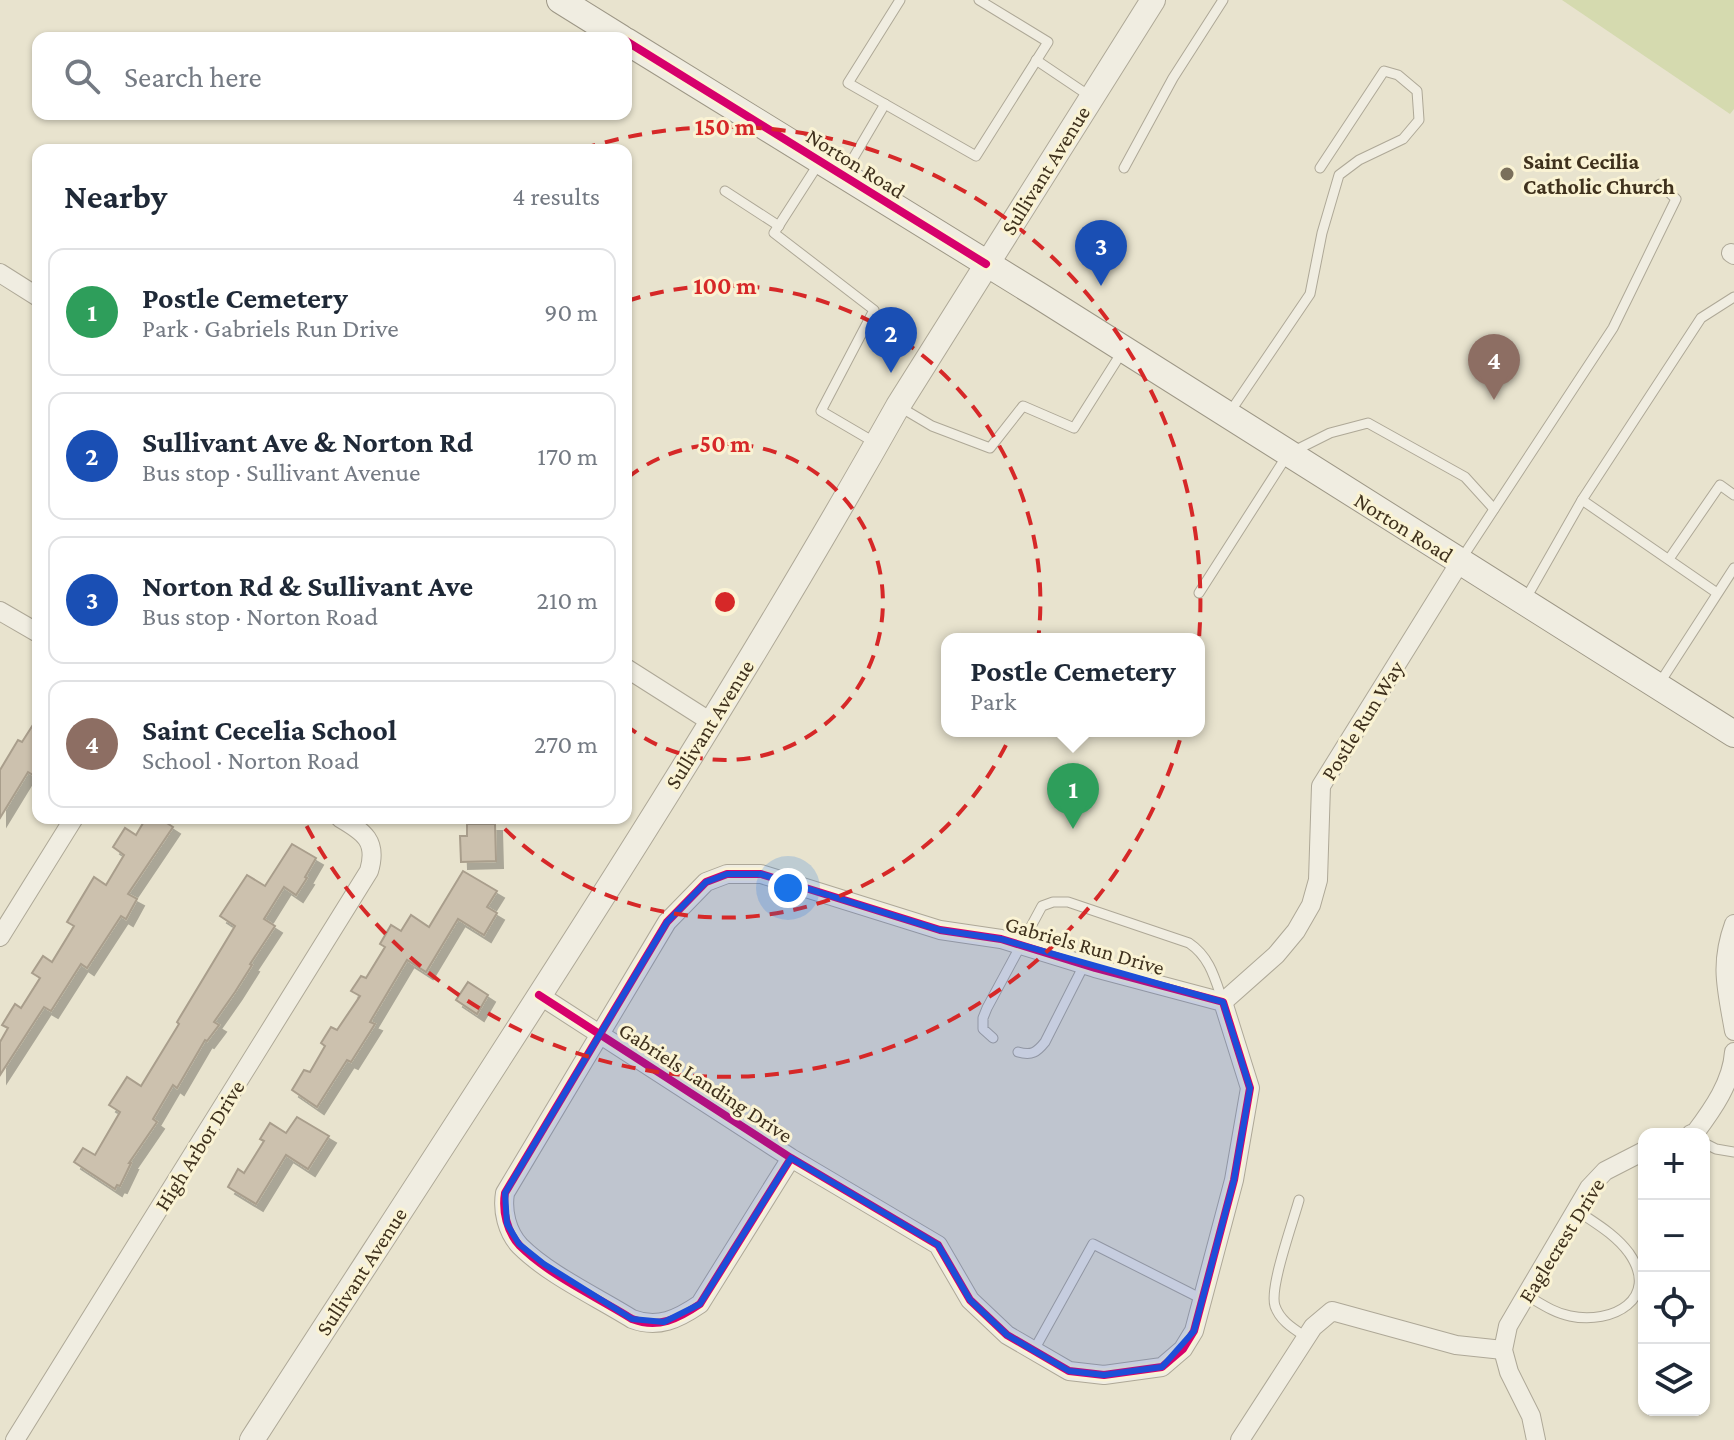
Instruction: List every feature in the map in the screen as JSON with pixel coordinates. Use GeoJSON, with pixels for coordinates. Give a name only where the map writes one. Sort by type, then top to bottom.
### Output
{"type":"FeatureCollection","features":[{"type":"Feature","properties":{"kind":"main road","name":"Norton Road"},"geometry":{"type":"LineString","coordinates":[[560,0],[613,32]]}},
{"type":"Feature","properties":{"kind":"main road","name":"Norton Road"},"geometry":{"type":"LineString","coordinates":[[632,44],[1124,349],[1734,734]]}},
{"type":"Feature","properties":{"kind":"street","name":"Sullivant Avenue"},"geometry":{"type":"LineString","coordinates":[[252,1440],[711,722],[898,406],[1153,0]]}},
{"type":"Feature","properties":{"kind":"street"},"geometry":{"type":"LineString","coordinates":[[0,273],[32,293]]}},
{"type":"Feature","properties":{"kind":"street","name":"Postle Run Way"},"geometry":{"type":"LineString","coordinates":[[1223,1002],[1276,955],[1296,931],[1311,905],[1318,880],[1321,786],[1460,562]]}},
{"type":"Feature","properties":{"kind":"street"},"geometry":{"type":"LineString","coordinates":[[0,611],[32,630]]}},
{"type":"Feature","properties":{"kind":"street"},"geometry":{"type":"LineString","coordinates":[[632,672],[711,722]]}},
{"type":"Feature","properties":{"kind":"street"},"geometry":{"type":"LineString","coordinates":[[0,937],[70,824]]}},
{"type":"Feature","properties":{"kind":"street","name":"High Arbor Drive"},"geometry":{"type":"LineString","coordinates":[[15,1440],[369,871],[373,859],[371,846],[366,836],[349,824]]}},
{"type":"Feature","properties":{"kind":"street","name":"Gabriels Run Drive"},"geometry":{"type":"LineString","coordinates":[[601,1035],[667,922],[706,882],[727,874],[761,874],[940,930],[1001,939],[1223,1002]]}},
{"type":"Feature","properties":{"kind":"street"},"geometry":{"type":"LineString","coordinates":[[1734,924],[1724,953],[1725,983],[1734,1031]]}},
{"type":"Feature","properties":{"kind":"street","name":"Gabriels Landing Drive"},"geometry":{"type":"LineString","coordinates":[[539,995],[791,1158],[938,1245],[970,1300],[1007,1335],[1069,1371],[1104,1375],[1162,1367],[1183,1349],[1194,1331],[1202,1299]]}},
{"type":"Feature","properties":{"kind":"street"},"geometry":{"type":"LineString","coordinates":[[1202,1299],[1234,1180],[1250,1088],[1223,1002]]}},
{"type":"Feature","properties":{"kind":"street","name":"Gabriels Landing Drive"},"geometry":{"type":"LineString","coordinates":[[601,1035],[505,1193],[503,1206],[507,1224],[519,1244],[544,1264],[632,1319],[648,1325],[682,1316],[700,1304],[791,1158]]}},
{"type":"Feature","properties":{"kind":"street"},"geometry":{"type":"LineString","coordinates":[[1702,1128],[1723,1091],[1734,1052]]}},
{"type":"Feature","properties":{"kind":"street","name":"Eaglecrest Drive"},"geometry":{"type":"LineString","coordinates":[[1503,1350],[1508,1326],[1589,1188],[1605,1171],[1638,1154]]}},
{"type":"Feature","properties":{"kind":"street"},"geometry":{"type":"LineString","coordinates":[[1240,1440],[1313,1327],[1332,1311],[1456,1345],[1503,1350],[1509,1372],[1531,1416],[1536,1440]]}},
{"type":"Feature","properties":{"kind":"lane"},"geometry":{"type":"LineString","coordinates":[[900,0],[848,83],[976,156],[1048,42],[979,0]]}},
{"type":"Feature","properties":{"kind":"lane"},"geometry":{"type":"LineString","coordinates":[[1124,168],[1173,78],[1223,0]]}},
{"type":"Feature","properties":{"kind":"lane"},"geometry":{"type":"LineString","coordinates":[[1036,60],[1091,97]]}},
{"type":"Feature","properties":{"kind":"lane"},"geometry":{"type":"LineString","coordinates":[[1227,415],[1310,294],[1322,233],[1339,175],[1359,160],[1403,139],[1419,120],[1417,91],[1398,75],[1384,71],[1320,168]]}},
{"type":"Feature","properties":{"kind":"lane"},"geometry":{"type":"LineString","coordinates":[[877,444],[821,411],[874,310],[774,233],[885,104]]}},
{"type":"Feature","properties":{"kind":"lane"},"geometry":{"type":"LineString","coordinates":[[1460,562],[1613,328],[1676,199],[1660,184]]}},
{"type":"Feature","properties":{"kind":"lane"},"geometry":{"type":"LineString","coordinates":[[725,191],[779,226]]}},
{"type":"Feature","properties":{"kind":"lane"},"geometry":{"type":"LineString","coordinates":[[1523,602],[1582,500],[1701,318],[1734,297]]}},
{"type":"Feature","properties":{"kind":"lane"},"geometry":{"type":"LineString","coordinates":[[898,406],[932,426],[990,448],[1023,406],[1074,428],[1124,349]]}},
{"type":"Feature","properties":{"kind":"lane"},"geometry":{"type":"LineString","coordinates":[[1199,593],[1288,454],[1330,433],[1368,423],[1465,477],[1494,509]]}},
{"type":"Feature","properties":{"kind":"lane"},"geometry":{"type":"LineString","coordinates":[[1669,559],[1720,485],[1734,495]]}},
{"type":"Feature","properties":{"kind":"lane"},"geometry":{"type":"LineString","coordinates":[[1582,500],[1717,593]]}},
{"type":"Feature","properties":{"kind":"lane"},"geometry":{"type":"LineString","coordinates":[[1658,687],[1734,568]]}},
{"type":"Feature","properties":{"kind":"lane"},"geometry":{"type":"LineString","coordinates":[[993,1038],[987,1036],[983,1029],[983,1018],[1042,906],[1053,902],[1068,902],[1189,943],[1200,950],[1210,964],[1223,1002]]}},
{"type":"Feature","properties":{"kind":"lane"},"geometry":{"type":"LineString","coordinates":[[1018,1052],[1028,1055],[1037,1052],[1045,1042],[1084,965]]}},
{"type":"Feature","properties":{"kind":"lane"},"geometry":{"type":"LineString","coordinates":[[1710,1145],[1734,1152]]}},
{"type":"Feature","properties":{"kind":"lane"},"geometry":{"type":"LineString","coordinates":[[1299,1200],[1276,1280],[1274,1300],[1276,1310],[1286,1323],[1306,1337]]}},
{"type":"Feature","properties":{"kind":"lane"},"geometry":{"type":"LineString","coordinates":[[1526,1295],[1558,1313],[1591,1318],[1613,1316],[1636,1296],[1637,1270],[1630,1255],[1616,1238],[1575,1209]]}},
{"type":"Feature","properties":{"kind":"lane"},"geometry":{"type":"LineString","coordinates":[[1034,1350],[1093,1244],[1202,1299]]}},
{"type":"Feature","properties":{"kind":"highlighted area"},"geometry":{"type":"Polygon","coordinates":[[[727,874],[761,874],[940,930],[1001,939],[1223,1002],[1250,1088],[1234,1180],[1194,1331],[1162,1367],[1104,1375],[1069,1371],[1007,1335],[970,1300],[938,1245],[791,1158],[700,1304],[664,1322],[632,1319],[544,1264],[519,1244],[507,1224],[505,1193],[667,922],[706,882],[727,874]]]}},
{"type":"Feature","properties":{"kind":"green space"},"geometry":{"type":"Polygon","coordinates":[[[1562,0],[1734,0],[1734,109],[1730,114],[1562,0]]]}},
{"type":"Feature","properties":{"kind":"building"},"geometry":{"type":"Polygon","coordinates":[[[32,726],[32,774],[28,772],[0,818],[0,770],[18,740],[22,742],[32,726]]]}},
{"type":"Feature","properties":{"kind":"building"},"geometry":{"type":"Polygon","coordinates":[[[142,824],[168,824],[173,827],[128,894],[137,899],[126,919],[121,916],[87,968],[81,964],[51,1011],[44,1007],[0,1075],[0,1042],[8,1028],[2,1025],[15,1004],[21,1008],[40,978],[32,973],[43,956],[52,962],[74,926],[67,922],[94,877],[106,885],[124,855],[113,847],[125,828],[136,835],[142,824]]]}},
{"type":"Feature","properties":{"kind":"building"},"geometry":{"type":"Polygon","coordinates":[[[467,824],[495,824],[496,861],[461,862],[460,836],[467,836],[467,824]]]}},
{"type":"Feature","properties":{"kind":"building"},"geometry":{"type":"Polygon","coordinates":[[[292,844],[316,858],[307,878],[296,895],[284,887],[264,919],[275,926],[214,1022],[219,1025],[205,1040],[177,1088],[173,1085],[153,1119],[157,1122],[129,1163],[120,1186],[117,1185],[115,1189],[74,1162],[83,1148],[95,1155],[120,1112],[109,1105],[127,1077],[141,1086],[179,1024],[177,1022],[235,926],[220,916],[247,875],[265,886],[292,844]]]}},
{"type":"Feature","properties":{"kind":"building"},"geometry":{"type":"Polygon","coordinates":[[[463,871],[497,891],[487,907],[497,913],[484,935],[458,919],[426,972],[407,960],[370,1022],[375,1024],[317,1107],[292,1090],[304,1070],[310,1072],[325,1046],[321,1043],[331,1027],[337,1030],[360,996],[351,991],[361,976],[366,978],[385,947],[380,944],[391,925],[401,931],[411,915],[429,927],[463,871]]]}},
{"type":"Feature","properties":{"kind":"building"},"geometry":{"type":"Polygon","coordinates":[[[468,982],[488,995],[477,1014],[456,1000],[468,982]]]}},
{"type":"Feature","properties":{"kind":"building"},"geometry":{"type":"Polygon","coordinates":[[[297,1117],[329,1136],[308,1169],[286,1155],[256,1204],[228,1187],[238,1169],[244,1173],[264,1141],[260,1139],[270,1123],[286,1133],[297,1117]]]}},
{"type":"Feature","properties":{"kind":"cycle path"},"geometry":{"type":"LineString","coordinates":[[632,45],[986,264]]}},
{"type":"Feature","properties":{"kind":"cycle path"},"geometry":{"type":"LineString","coordinates":[[539,995],[791,1158],[938,1245],[970,1300],[1007,1335],[1069,1371],[1104,1375],[1162,1367],[1183,1349],[1194,1331],[1234,1180],[1250,1088],[1223,1002],[1001,939],[940,930],[761,874],[727,874],[706,882],[667,922],[505,1193],[505,1214],[520,1246],[545,1267],[632,1319],[659,1323],[676,1318],[700,1304],[791,1158]]}},
{"type":"Feature","properties":{"kind":"place","name":"Saint Cecilia Catholic Church"},"geometry":{"type":"Point","coordinates":[1507,174]}},
{"type":"Feature","properties":{"kind":"place","name":"Norton Rd & Sullivant Ave"},"geometry":{"type":"Point","coordinates":[1101,286]}},
{"type":"Feature","properties":{"kind":"place","name":"Sullivant Ave & Norton Rd"},"geometry":{"type":"Point","coordinates":[891,373]}},
{"type":"Feature","properties":{"kind":"place","name":"Saint Cecelia School"},"geometry":{"type":"Point","coordinates":[1494,400]}},
{"type":"Feature","properties":{"kind":"place","name":"Postle Cemetery"},"geometry":{"type":"Point","coordinates":[1073,829]}}]}
